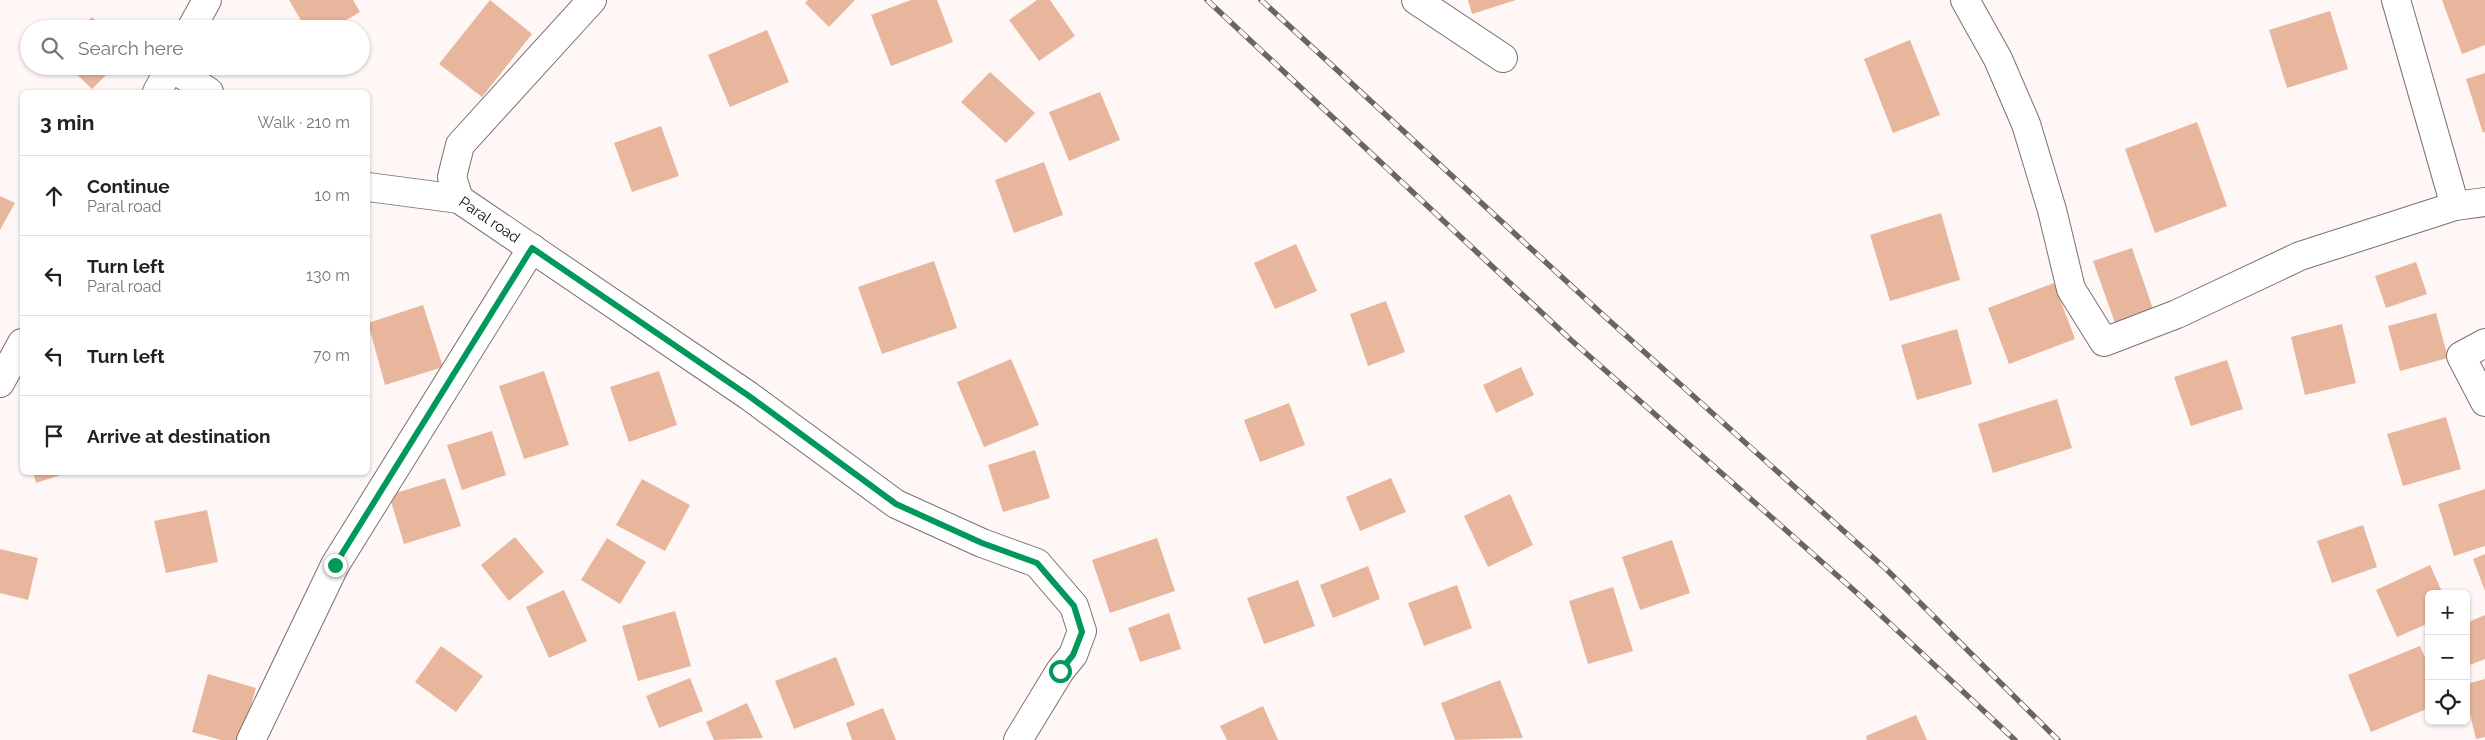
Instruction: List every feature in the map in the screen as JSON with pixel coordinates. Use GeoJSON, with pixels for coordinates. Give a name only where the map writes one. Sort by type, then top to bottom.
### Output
{"type":"FeatureCollection","features":[{"type":"Feature","properties":{"kind":"street"},"geometry":{"type":"LineString","coordinates":[[196,20],[207,0]]}},
{"type":"Feature","properties":{"kind":"street","name":"Paral road"},"geometry":{"type":"LineString","coordinates":[[592,0],[460,145],[452,176],[459,199],[749,396],[896,504],[982,543],[1037,563],[1074,606],[1082,632],[1073,655],[1060,671],[1018,740]]}},
{"type":"Feature","properties":{"kind":"street"},"geometry":{"type":"LineString","coordinates":[[1416,0],[1502,58]]}},
{"type":"Feature","properties":{"kind":"street"},"geometry":{"type":"LineString","coordinates":[[1965,0],[1998,60],[2026,124],[2052,210],[2071,289],[2104,342],[2177,314],[2300,256],[2455,206],[2485,202]]}},
{"type":"Feature","properties":{"kind":"street"},"geometry":{"type":"LineString","coordinates":[[2396,0],[2455,206]]}},
{"type":"Feature","properties":{"kind":"street"},"geometry":{"type":"LineString","coordinates":[[159,90],[166,75]]}},
{"type":"Feature","properties":{"kind":"street"},"geometry":{"type":"LineString","coordinates":[[184,75],[206,90]]}},
{"type":"Feature","properties":{"kind":"street"},"geometry":{"type":"LineString","coordinates":[[370,187],[459,199]]}},
{"type":"Feature","properties":{"kind":"street"},"geometry":{"type":"LineString","coordinates":[[252,740],[335,565],[532,248]]}},
{"type":"Feature","properties":{"kind":"street"},"geometry":{"type":"LineString","coordinates":[[2485,343],[2461,356],[2485,402]]}},
{"type":"Feature","properties":{"kind":"street"},"geometry":{"type":"LineString","coordinates":[[0,383],[20,347]]}},
{"type":"Feature","properties":{"kind":"building"},"geometry":{"type":"Polygon","coordinates":[[[289,0],[353,0],[360,12],[346,20],[301,20],[289,0]]]}},
{"type":"Feature","properties":{"kind":"building"},"geometry":{"type":"Polygon","coordinates":[[[490,0],[532,34],[482,97],[439,64],[490,0]]]}},
{"type":"Feature","properties":{"kind":"building"},"geometry":{"type":"Polygon","coordinates":[[[808,0],[855,0],[829,27],[805,3],[808,0]]]}},
{"type":"Feature","properties":{"kind":"building"},"geometry":{"type":"Polygon","coordinates":[[[911,0],[937,0],[953,42],[891,66],[871,15],[911,0]]]}},
{"type":"Feature","properties":{"kind":"building"},"geometry":{"type":"Polygon","coordinates":[[[1037,0],[1050,0],[1075,36],[1039,61],[1009,20],[1037,0]]]}},
{"type":"Feature","properties":{"kind":"building"},"geometry":{"type":"Polygon","coordinates":[[[1468,0],[1516,0],[1472,14],[1468,0]]]}},
{"type":"Feature","properties":{"kind":"building"},"geometry":{"type":"Polygon","coordinates":[[[2442,0],[2485,0],[2485,45],[2462,54],[2442,0]]]}},
{"type":"Feature","properties":{"kind":"building"},"geometry":{"type":"Polygon","coordinates":[[[2330,11],[2348,69],[2287,88],[2269,30],[2330,11]]]}},
{"type":"Feature","properties":{"kind":"building"},"geometry":{"type":"Polygon","coordinates":[[[767,30],[789,82],[730,107],[708,55],[767,30]]]}},
{"type":"Feature","properties":{"kind":"building"},"geometry":{"type":"Polygon","coordinates":[[[1910,40],[1940,115],[1893,133],[1864,59],[1910,40]]]}},
{"type":"Feature","properties":{"kind":"building"},"geometry":{"type":"Polygon","coordinates":[[[990,72],[1035,113],[1006,143],[961,102],[990,72]]]}},
{"type":"Feature","properties":{"kind":"building"},"geometry":{"type":"Polygon","coordinates":[[[2485,73],[2485,132],[2483,133],[2466,79],[2485,73]]]}},
{"type":"Feature","properties":{"kind":"building"},"geometry":{"type":"Polygon","coordinates":[[[77,75],[106,75],[92,89],[77,75]]]}},
{"type":"Feature","properties":{"kind":"building"},"geometry":{"type":"Polygon","coordinates":[[[1100,92],[1120,140],[1069,161],[1049,112],[1100,92]]]}},
{"type":"Feature","properties":{"kind":"building"},"geometry":{"type":"Polygon","coordinates":[[[2197,122],[2227,206],[2155,233],[2125,149],[2197,122]]]}},
{"type":"Feature","properties":{"kind":"building"},"geometry":{"type":"Polygon","coordinates":[[[661,126],[679,176],[632,192],[614,143],[661,126]]]}},
{"type":"Feature","properties":{"kind":"building"},"geometry":{"type":"Polygon","coordinates":[[[1044,162],[1063,215],[1014,233],[995,180],[1044,162]]]}},
{"type":"Feature","properties":{"kind":"building"},"geometry":{"type":"Polygon","coordinates":[[[0,196],[15,203],[0,230],[0,196]]]}},
{"type":"Feature","properties":{"kind":"building"},"geometry":{"type":"Polygon","coordinates":[[[1941,213],[1960,280],[1890,301],[1870,235],[1941,213]]]}},
{"type":"Feature","properties":{"kind":"building"},"geometry":{"type":"Polygon","coordinates":[[[1296,244],[1317,291],[1275,309],[1254,263],[1296,244]]]}},
{"type":"Feature","properties":{"kind":"building"},"geometry":{"type":"Polygon","coordinates":[[[2132,248],[2153,309],[2115,323],[2093,261],[2132,248]]]}},
{"type":"Feature","properties":{"kind":"building"},"geometry":{"type":"Polygon","coordinates":[[[934,261],[957,328],[882,354],[858,287],[934,261]]]}},
{"type":"Feature","properties":{"kind":"building"},"geometry":{"type":"Polygon","coordinates":[[[2416,262],[2427,294],[2386,308],[2375,276],[2416,262]]]}},
{"type":"Feature","properties":{"kind":"building"},"geometry":{"type":"Polygon","coordinates":[[[2054,283],[2075,339],[2009,364],[1988,308],[2054,283]]]}},
{"type":"Feature","properties":{"kind":"building"},"geometry":{"type":"Polygon","coordinates":[[[1386,301],[1405,352],[1368,366],[1350,314],[1386,301]]]}},
{"type":"Feature","properties":{"kind":"building"},"geometry":{"type":"Polygon","coordinates":[[[423,305],[443,367],[385,385],[370,330],[370,322],[423,305]]]}},
{"type":"Feature","properties":{"kind":"building"},"geometry":{"type":"Polygon","coordinates":[[[2436,313],[2448,358],[2400,371],[2388,326],[2436,313]]]}},
{"type":"Feature","properties":{"kind":"building"},"geometry":{"type":"Polygon","coordinates":[[[2342,324],[2356,383],[2305,395],[2291,337],[2342,324]]]}},
{"type":"Feature","properties":{"kind":"building"},"geometry":{"type":"Polygon","coordinates":[[[1957,329],[1972,384],[1917,400],[1901,345],[1957,329]]]}},
{"type":"Feature","properties":{"kind":"building"},"geometry":{"type":"Polygon","coordinates":[[[1011,359],[1039,425],[984,447],[957,382],[1011,359]]]}},
{"type":"Feature","properties":{"kind":"building"},"geometry":{"type":"Polygon","coordinates":[[[2227,360],[2243,409],[2191,426],[2174,377],[2227,360]]]}},
{"type":"Feature","properties":{"kind":"building"},"geometry":{"type":"Polygon","coordinates":[[[1521,367],[1534,395],[1496,413],[1483,385],[1521,367]]]}},
{"type":"Feature","properties":{"kind":"building"},"geometry":{"type":"Polygon","coordinates":[[[544,371],[569,445],[524,459],[499,386],[544,371]]]}},
{"type":"Feature","properties":{"kind":"building"},"geometry":{"type":"Polygon","coordinates":[[[659,371],[677,425],[629,442],[610,387],[659,371]]]}},
{"type":"Feature","properties":{"kind":"building"},"geometry":{"type":"Polygon","coordinates":[[[2057,399],[2072,448],[1993,473],[1978,424],[2057,399]]]}},
{"type":"Feature","properties":{"kind":"building"},"geometry":{"type":"Polygon","coordinates":[[[1289,403],[1305,445],[1260,462],[1244,420],[1289,403]]]}},
{"type":"Feature","properties":{"kind":"building"},"geometry":{"type":"Polygon","coordinates":[[[2446,417],[2461,469],[2403,486],[2387,434],[2446,417]]]}},
{"type":"Feature","properties":{"kind":"building"},"geometry":{"type":"Polygon","coordinates":[[[492,431],[506,475],[462,490],[447,445],[492,431]]]}},
{"type":"Feature","properties":{"kind":"building"},"geometry":{"type":"Polygon","coordinates":[[[1035,450],[1050,498],[1003,512],[988,465],[1035,450]]]}},
{"type":"Feature","properties":{"kind":"building"},"geometry":{"type":"Polygon","coordinates":[[[34,475],[61,475],[36,483],[34,475]]]}},
{"type":"Feature","properties":{"kind":"building"},"geometry":{"type":"Polygon","coordinates":[[[445,478],[461,526],[404,544],[389,495],[445,478]]]}},
{"type":"Feature","properties":{"kind":"building"},"geometry":{"type":"Polygon","coordinates":[[[1391,478],[1406,512],[1360,531],[1346,497],[1391,478]]]}},
{"type":"Feature","properties":{"kind":"building"},"geometry":{"type":"Polygon","coordinates":[[[642,479],[690,505],[665,551],[616,525],[642,479]]]}},
{"type":"Feature","properties":{"kind":"building"},"geometry":{"type":"Polygon","coordinates":[[[2485,489],[2485,546],[2454,556],[2438,504],[2485,489]]]}},
{"type":"Feature","properties":{"kind":"building"},"geometry":{"type":"Polygon","coordinates":[[[1510,494],[1533,545],[1488,567],[1464,516],[1510,494]]]}},
{"type":"Feature","properties":{"kind":"building"},"geometry":{"type":"Polygon","coordinates":[[[207,510],[218,562],[166,573],[154,521],[207,510]]]}},
{"type":"Feature","properties":{"kind":"building"},"geometry":{"type":"Polygon","coordinates":[[[2363,525],[2377,567],[2332,583],[2317,541],[2363,525]]]}},
{"type":"Feature","properties":{"kind":"building"},"geometry":{"type":"Polygon","coordinates":[[[515,537],[544,572],[509,601],[481,565],[515,537]]]}},
{"type":"Feature","properties":{"kind":"building"},"geometry":{"type":"Polygon","coordinates":[[[607,538],[646,562],[620,604],[581,580],[607,538]]]}},
{"type":"Feature","properties":{"kind":"building"},"geometry":{"type":"Polygon","coordinates":[[[1157,538],[1175,591],[1110,613],[1092,560],[1157,538]]]}},
{"type":"Feature","properties":{"kind":"building"},"geometry":{"type":"Polygon","coordinates":[[[1672,540],[1690,593],[1640,610],[1622,557],[1672,540]]]}},
{"type":"Feature","properties":{"kind":"building"},"geometry":{"type":"Polygon","coordinates":[[[0,549],[38,558],[28,600],[0,593],[0,549]]]}},
{"type":"Feature","properties":{"kind":"building"},"geometry":{"type":"Polygon","coordinates":[[[2485,554],[2485,591],[2473,559],[2485,554]]]}},
{"type":"Feature","properties":{"kind":"building"},"geometry":{"type":"Polygon","coordinates":[[[2430,565],[2441,590],[2425,590],[2425,625],[2397,637],[2376,590],[2430,565]]]}},
{"type":"Feature","properties":{"kind":"building"},"geometry":{"type":"Polygon","coordinates":[[[1368,566],[1380,599],[1333,618],[1320,585],[1368,566]]]}},
{"type":"Feature","properties":{"kind":"building"},"geometry":{"type":"Polygon","coordinates":[[[1298,580],[1315,626],[1264,644],[1247,598],[1298,580]]]}},
{"type":"Feature","properties":{"kind":"building"},"geometry":{"type":"Polygon","coordinates":[[[1457,585],[1472,628],[1424,646],[1408,603],[1457,585]]]}},
{"type":"Feature","properties":{"kind":"building"},"geometry":{"type":"Polygon","coordinates":[[[1613,587],[1633,651],[1588,664],[1569,601],[1613,587]]]}},
{"type":"Feature","properties":{"kind":"building"},"geometry":{"type":"Polygon","coordinates":[[[564,590],[587,641],[549,658],[526,607],[564,590]]]}},
{"type":"Feature","properties":{"kind":"building"},"geometry":{"type":"Polygon","coordinates":[[[675,611],[691,666],[638,681],[622,626],[675,611]]]}},
{"type":"Feature","properties":{"kind":"building"},"geometry":{"type":"Polygon","coordinates":[[[1169,613],[1181,649],[1140,662],[1128,628],[1169,613]]]}},
{"type":"Feature","properties":{"kind":"building"},"geometry":{"type":"Polygon","coordinates":[[[2485,615],[2485,659],[2470,665],[2470,635],[2470,621],[2485,615]]]}},
{"type":"Feature","properties":{"kind":"building"},"geometry":{"type":"Polygon","coordinates":[[[441,646],[483,676],[456,712],[415,682],[441,646]]]}},
{"type":"Feature","properties":{"kind":"building"},"geometry":{"type":"Polygon","coordinates":[[[2420,646],[2425,658],[2425,710],[2371,732],[2348,675],[2420,646]]]}},
{"type":"Feature","properties":{"kind":"building"},"geometry":{"type":"Polygon","coordinates":[[[836,657],[855,705],[794,729],[775,681],[836,657]]]}},
{"type":"Feature","properties":{"kind":"building"},"geometry":{"type":"Polygon","coordinates":[[[208,674],[256,688],[241,740],[221,740],[192,732],[208,674]]]}},
{"type":"Feature","properties":{"kind":"building"},"geometry":{"type":"Polygon","coordinates":[[[690,678],[703,711],[659,728],[646,696],[690,678]]]}},
{"type":"Feature","properties":{"kind":"building"},"geometry":{"type":"Polygon","coordinates":[[[2485,679],[2485,737],[2476,739],[2470,714],[2470,683],[2485,679]]]}},
{"type":"Feature","properties":{"kind":"building"},"geometry":{"type":"Polygon","coordinates":[[[1500,680],[1523,738],[1455,740],[1441,703],[1500,680]]]}},
{"type":"Feature","properties":{"kind":"building"},"geometry":{"type":"Polygon","coordinates":[[[747,703],[763,738],[714,740],[706,722],[747,703]]]}},
{"type":"Feature","properties":{"kind":"building"},"geometry":{"type":"Polygon","coordinates":[[[1263,706],[1278,740],[1227,740],[1220,726],[1263,706]]]}},
{"type":"Feature","properties":{"kind":"building"},"geometry":{"type":"Polygon","coordinates":[[[883,708],[896,740],[852,740],[846,723],[883,708]]]}},
{"type":"Feature","properties":{"kind":"building"},"geometry":{"type":"Polygon","coordinates":[[[1916,715],[1927,740],[1867,740],[1866,736],[1916,715]]]}},
{"type":"Feature","properties":{"kind":"railway"},"geometry":{"type":"LineString","coordinates":[[1207,0],[1571,340],[1857,593],[2015,740]]}},
{"type":"Feature","properties":{"kind":"railway"},"geometry":{"type":"LineString","coordinates":[[1261,0],[1602,314],[1886,569],[2058,740]]}},
{"type":"Feature","properties":{"kind":"route"},"geometry":{"type":"LineString","coordinates":[[335,565],[532,248],[749,396],[896,504],[982,543],[1037,563],[1074,606],[1082,632],[1073,655],[1060,671]]}}]}
